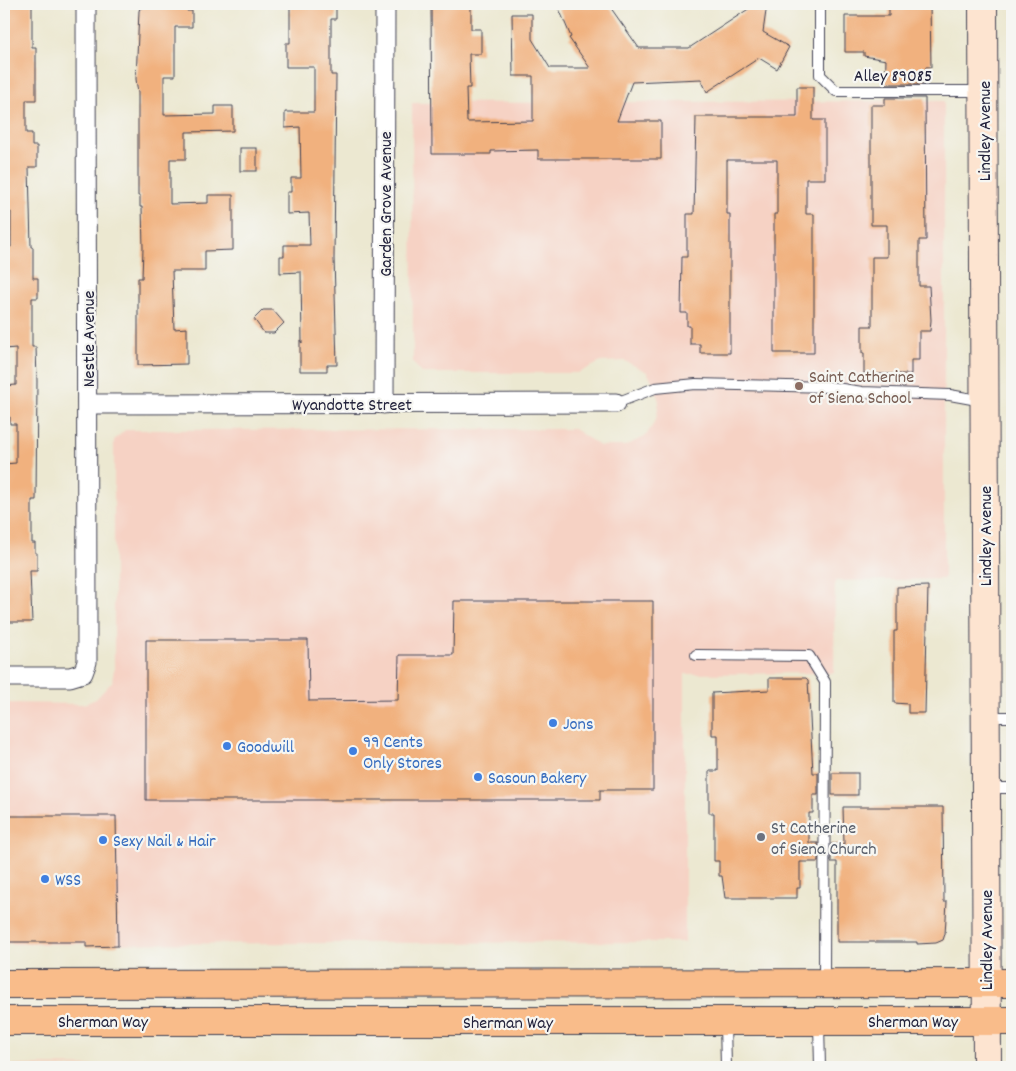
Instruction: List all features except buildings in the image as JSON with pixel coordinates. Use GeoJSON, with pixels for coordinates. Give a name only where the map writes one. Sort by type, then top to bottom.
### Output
{"type":"FeatureCollection","features":[{"type":"Feature","properties":{"kind":"main road","name":"Lindley Avenue"},"geometry":{"type":"LineString","coordinates":[[983,4],[984,401],[999,717],[999,1021],[987,1067]]}},
{"type":"Feature","properties":{"kind":"main road","name":"Sherman Way"},"geometry":{"type":"LineString","coordinates":[[4,984],[999,983]]}},
{"type":"Feature","properties":{"kind":"main road","name":"Sherman Way"},"geometry":{"type":"LineString","coordinates":[[4,1021],[999,1021]]}},
{"type":"Feature","properties":{"kind":"street","name":"Nestle Avenue"},"geometry":{"type":"LineString","coordinates":[[4,677],[70,678],[83,673],[87,662],[86,4]]}},
{"type":"Feature","properties":{"kind":"street","name":"Garden Grove Avenue"},"geometry":{"type":"LineString","coordinates":[[384,404],[385,4]]}},
{"type":"Feature","properties":{"kind":"street","name":"Wyandotte Street"},"geometry":{"type":"LineString","coordinates":[[88,404],[616,403]]}},
{"type":"Feature","properties":{"kind":"lane","name":"Alley 89085"},"geometry":{"type":"LineString","coordinates":[[820,4],[820,75],[836,91],[984,91]]}},
{"type":"Feature","properties":{"kind":"lane"},"geometry":{"type":"LineString","coordinates":[[616,403],[655,388],[696,384],[829,387],[862,392],[950,395],[984,401]]}},
{"type":"Feature","properties":{"kind":"lane"},"geometry":{"type":"LineString","coordinates":[[696,655],[809,656],[825,682],[824,984]]}},
{"type":"Feature","properties":{"kind":"lane"},"geometry":{"type":"LineString","coordinates":[[725,1022],[726,1067]]}},
{"type":"Feature","properties":{"kind":"lane"},"geometry":{"type":"LineString","coordinates":[[819,1022],[820,1067]]}},
{"type":"Feature","properties":{"kind":"shaded area"},"geometry":{"type":"Polygon","coordinates":[[[944,101],[944,579],[835,581],[834,673],[685,674],[685,942],[4,944],[4,703],[84,704],[96,699],[112,682],[114,669],[114,440],[125,430],[574,429],[600,446],[624,446],[645,437],[656,420],[659,402],[654,384],[647,372],[625,361],[601,362],[578,373],[422,373],[413,363],[412,103],[944,101]]]}},
{"type":"Feature","properties":{"kind":"shaded area"},"geometry":{"type":"Polygon","coordinates":[[[886,1060],[940,1067],[830,1067],[830,1065],[886,1060]]]}},
{"type":"Feature","properties":{"kind":"shaded area"},"geometry":{"type":"Polygon","coordinates":[[[4,1065],[251,1067],[4,1067],[4,1065]]]}},
{"type":"Feature","properties":{"kind":"place","name":"Saint Catherine of Siena School"},"geometry":{"type":"Point","coordinates":[799,386]}},
{"type":"Feature","properties":{"kind":"place","name":"Jons"},"geometry":{"type":"Point","coordinates":[553,723]}},
{"type":"Feature","properties":{"kind":"place","name":"Goodwill"},"geometry":{"type":"Point","coordinates":[227,746]}},
{"type":"Feature","properties":{"kind":"place","name":"99 Cents Only Stores"},"geometry":{"type":"Point","coordinates":[353,751]}},
{"type":"Feature","properties":{"kind":"place","name":"Sasoun Bakery"},"geometry":{"type":"Point","coordinates":[478,777]}},
{"type":"Feature","properties":{"kind":"place","name":"St Catherine of Siena Church"},"geometry":{"type":"Point","coordinates":[761,837]}},
{"type":"Feature","properties":{"kind":"place","name":"Sexy Nail & Hair"},"geometry":{"type":"Point","coordinates":[103,840]}},
{"type":"Feature","properties":{"kind":"place","name":"WSS"},"geometry":{"type":"Point","coordinates":[45,879]}}]}
